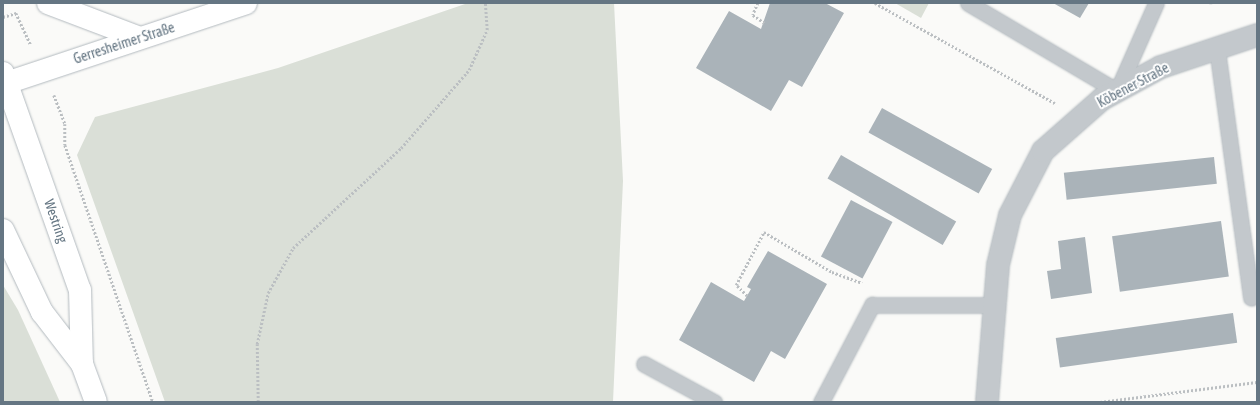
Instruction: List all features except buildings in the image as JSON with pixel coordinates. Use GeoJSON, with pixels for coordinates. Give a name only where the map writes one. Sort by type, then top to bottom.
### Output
{"type":"FeatureCollection","features":[{"type":"Feature","properties":{"kind":"main road"},"geometry":{"type":"LineString","coordinates":[[48,3],[140,38]]}},
{"type":"Feature","properties":{"kind":"main road","name":"Gerresheimer Straße"},"geometry":{"type":"LineString","coordinates":[[4,80],[140,38],[246,3]]}},
{"type":"Feature","properties":{"kind":"main road","name":"Westring"},"geometry":{"type":"LineString","coordinates":[[4,80],[80,290],[82,364]]}},
{"type":"Feature","properties":{"kind":"main road","name":"Westring"},"geometry":{"type":"LineString","coordinates":[[5,240],[42,312],[82,364],[96,402]]}},
{"type":"Feature","properties":{"kind":"street","name":"Köbener Straße"},"geometry":{"type":"LineString","coordinates":[[987,402],[998,265],[1007,227],[1028,176],[1043,151],[1076,119],[1117,90],[1161,67],[1257,35]]}},
{"type":"Feature","properties":{"kind":"lane"},"geometry":{"type":"LineString","coordinates":[[968,3],[1117,90],[1156,3]]}},
{"type":"Feature","properties":{"kind":"lane"},"geometry":{"type":"LineString","coordinates":[[1217,49],[1251,298]]}},
{"type":"Feature","properties":{"kind":"lane"},"geometry":{"type":"LineString","coordinates":[[822,402],[872,305],[995,305]]}},
{"type":"Feature","properties":{"kind":"lane"},"geometry":{"type":"LineString","coordinates":[[644,364],[714,402]]}},
{"type":"Feature","properties":{"kind":"path"},"geometry":{"type":"LineString","coordinates":[[258,402],[257,344],[267,300],[294,248],[401,148],[469,70],[487,30],[485,3]]}},
{"type":"Feature","properties":{"kind":"path"},"geometry":{"type":"LineString","coordinates":[[758,3],[753,15],[764,23]]}},
{"type":"Feature","properties":{"kind":"path"},"geometry":{"type":"LineString","coordinates":[[875,3],[1055,103]]}},
{"type":"Feature","properties":{"kind":"path"},"geometry":{"type":"LineString","coordinates":[[65,124],[65,145],[153,402]]}},
{"type":"Feature","properties":{"kind":"path"},"geometry":{"type":"LineString","coordinates":[[748,296],[736,285],[764,232],[832,272],[868,286]]}},
{"type":"Feature","properties":{"kind":"path"},"geometry":{"type":"LineString","coordinates":[[1100,402],[1257,382]]}},
{"type":"Feature","properties":{"kind":"shaded area"},"geometry":{"type":"Polygon","coordinates":[[[468,3],[614,3],[623,181],[613,402],[165,402],[77,155],[95,117],[278,68],[468,3]]]}},
{"type":"Feature","properties":{"kind":"shaded area"},"geometry":{"type":"Polygon","coordinates":[[[895,3],[929,3],[921,18],[895,3]]]}},
{"type":"Feature","properties":{"kind":"shaded area"},"geometry":{"type":"Polygon","coordinates":[[[3,285],[18,310],[60,402],[3,402],[3,285]]]}}]}
